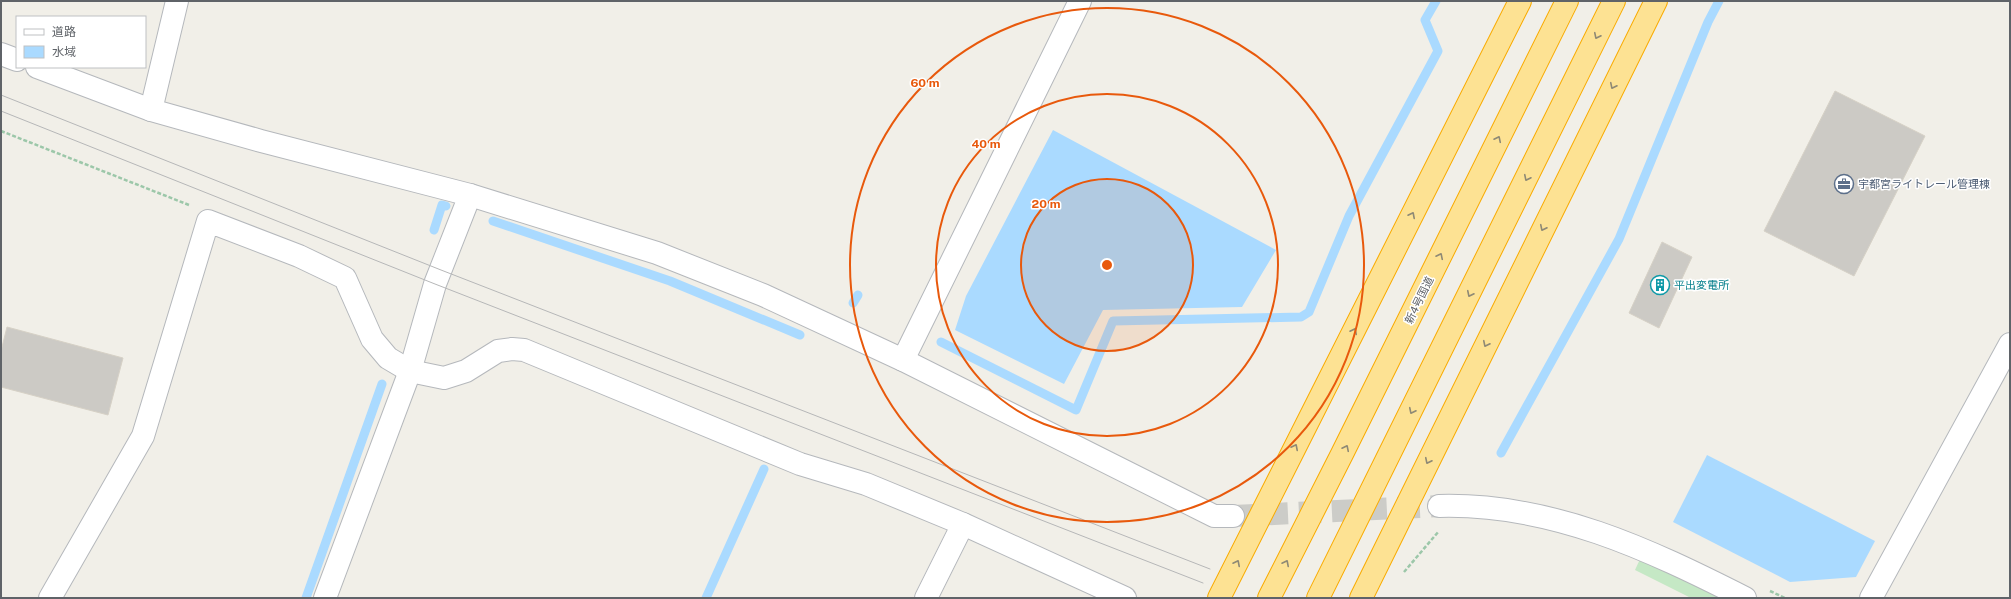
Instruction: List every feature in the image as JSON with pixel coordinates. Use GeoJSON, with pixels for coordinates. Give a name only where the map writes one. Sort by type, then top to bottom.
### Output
{"type":"FeatureCollection","features":[{"type":"Feature","properties":{"kind":"highway"},"geometry":{"type":"LineString","coordinates":[[1219,598],[1520,1]]}},
{"type":"Feature","properties":{"kind":"highway","name":"新4号国道"},"geometry":{"type":"LineString","coordinates":[[1269,598],[1346,447],[1567,1]]}},
{"type":"Feature","properties":{"kind":"highway"},"geometry":{"type":"LineString","coordinates":[[1318,598],[1614,1]]}},
{"type":"Feature","properties":{"kind":"highway"},"geometry":{"type":"LineString","coordinates":[[1361,598],[1656,1]]}},
{"type":"Feature","properties":{"kind":"street"},"geometry":{"type":"LineString","coordinates":[[151,110],[177,1]]}},
{"type":"Feature","properties":{"kind":"street"},"geometry":{"type":"LineString","coordinates":[[903,360],[1080,1]]}},
{"type":"Feature","properties":{"kind":"street"},"geometry":{"type":"LineString","coordinates":[[1,54],[16,60]]}},
{"type":"Feature","properties":{"kind":"street"},"geometry":{"type":"LineString","coordinates":[[40,68],[151,110],[261,141],[470,195],[657,253],[763,295],[903,360],[1192,506],[1214,516],[1233,516]]}},
{"type":"Feature","properties":{"kind":"street"},"geometry":{"type":"LineString","coordinates":[[325,598],[410,370],[435,284],[470,195]]}},
{"type":"Feature","properties":{"kind":"street"},"geometry":{"type":"LineString","coordinates":[[50,598],[143,436],[208,221],[299,256],[345,278],[372,339],[388,358],[410,370],[444,378],[466,371],[498,351],[512,348],[524,350],[800,464],[866,484],[963,524],[1125,598]]}},
{"type":"Feature","properties":{"kind":"street"},"geometry":{"type":"LineString","coordinates":[[1871,598],[2010,344]]}},
{"type":"Feature","properties":{"kind":"street"},"geometry":{"type":"LineString","coordinates":[[1439,506],[1461,506],[1543,517],[1626,541],[1671,561],[1745,598]]}},
{"type":"Feature","properties":{"kind":"street"},"geometry":{"type":"LineString","coordinates":[[926,598],[963,524]]}},
{"type":"Feature","properties":{"kind":"path"},"geometry":{"type":"LineString","coordinates":[[1,131],[193,206],[208,221]]}},
{"type":"Feature","properties":{"kind":"path"},"geometry":{"type":"LineString","coordinates":[[1402,575],[1461,506]]}},
{"type":"Feature","properties":{"kind":"green space"},"geometry":{"type":"Polygon","coordinates":[[[1641,557],[1727,598],[1691,598],[1635,570],[1641,557]]]}},
{"type":"Feature","properties":{"kind":"water"},"geometry":{"type":"Polygon","coordinates":[[[1053,130],[1276,250],[1242,307],[1103,310],[1064,384],[955,330],[966,296],[1053,130]]]}},
{"type":"Feature","properties":{"kind":"water"},"geometry":{"type":"Polygon","coordinates":[[[1707,455],[1875,541],[1856,577],[1790,582],[1673,522],[1707,455]]]}},
{"type":"Feature","properties":{"kind":"building","name":"宇都宮ライトレール管理棟"},"geometry":{"type":"Polygon","coordinates":[[[1835,91],[1925,136],[1854,276],[1764,231],[1835,91]]]}},
{"type":"Feature","properties":{"kind":"building","name":"平出変電所"},"geometry":{"type":"Polygon","coordinates":[[[1662,242],[1692,257],[1659,328],[1629,313],[1662,242]]]}},
{"type":"Feature","properties":{"kind":"building"},"geometry":{"type":"Polygon","coordinates":[[[7,327],[123,358],[108,415],[1,387],[1,351],[7,327]]]}},
{"type":"Feature","properties":{"kind":"waterway"},"geometry":{"type":"LineString","coordinates":[[941,342],[1076,410],[1113,321],[1301,317],[1309,312],[1349,216],[1438,51],[1425,20],[1436,1]]}},
{"type":"Feature","properties":{"kind":"waterway"},"geometry":{"type":"LineString","coordinates":[[1501,453],[1619,239],[1708,22],[1719,1]]}},
{"type":"Feature","properties":{"kind":"waterway"},"geometry":{"type":"LineString","coordinates":[[434,230],[442,205],[446,206]]}},
{"type":"Feature","properties":{"kind":"waterway"},"geometry":{"type":"LineString","coordinates":[[493,221],[670,281],[800,335]]}},
{"type":"Feature","properties":{"kind":"waterway"},"geometry":{"type":"LineString","coordinates":[[853,303],[858,295]]}},
{"type":"Feature","properties":{"kind":"waterway"},"geometry":{"type":"LineString","coordinates":[[306,598],[382,384]]}},
{"type":"Feature","properties":{"kind":"waterway"},"geometry":{"type":"LineString","coordinates":[[706,598],[764,469]]}},
{"type":"Feature","properties":{"kind":"tunnel"},"geometry":{"type":"LineString","coordinates":[[1233,516],[1439,506]]}},
{"type":"Feature","properties":{"kind":"tram line"},"geometry":{"type":"LineString","coordinates":[[1,95],[441,270],[1210,569]]}},
{"type":"Feature","properties":{"kind":"tram line"},"geometry":{"type":"LineString","coordinates":[[1,111],[435,284],[1203,583]]}},
{"type":"Feature","properties":{"kind":"place","name":"宇都宮ライトレール管理棟"},"geometry":{"type":"Point","coordinates":[1844,184]}},
{"type":"Feature","properties":{"kind":"place","name":"平出変電所"},"geometry":{"type":"Point","coordinates":[1660,285]}}]}
